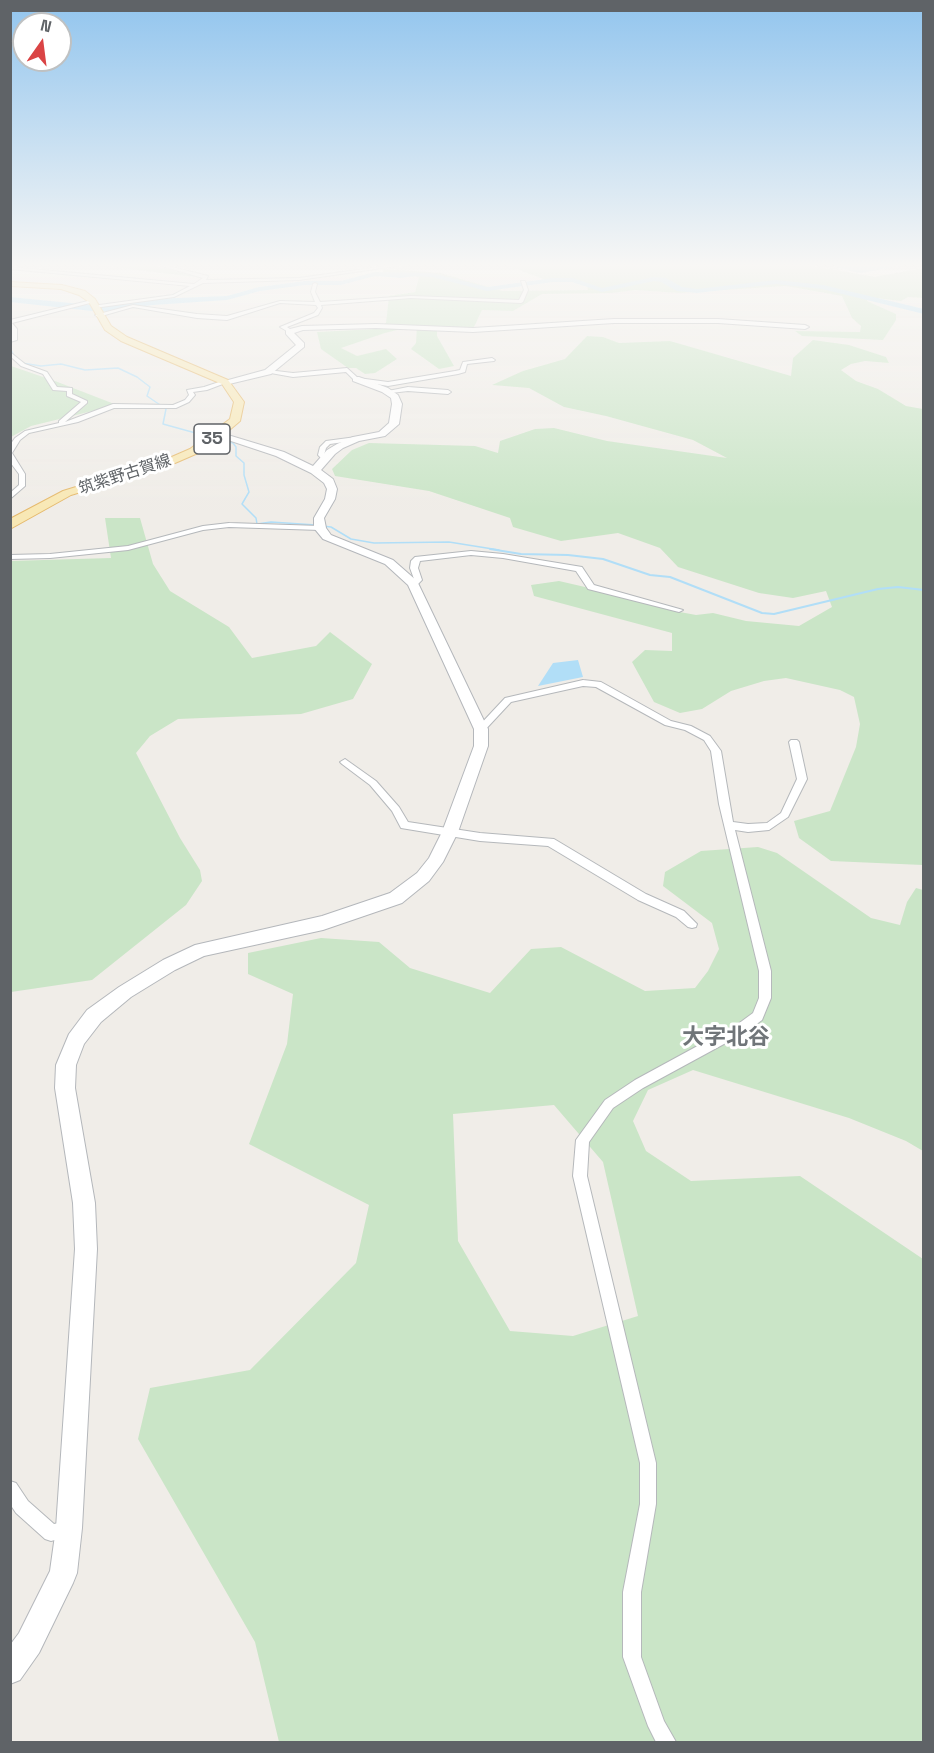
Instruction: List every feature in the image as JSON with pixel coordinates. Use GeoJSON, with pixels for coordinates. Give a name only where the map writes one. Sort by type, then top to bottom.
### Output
{"type":"FeatureCollection","features":[{"type":"Feature","properties":{"kind":"main road"},"geometry":{"type":"LineString","coordinates":[[143,347],[225,381]]}},
{"type":"Feature","properties":{"kind":"main road","name":"筑紫野古賀線"},"geometry":{"type":"LineString","coordinates":[[10,525],[67,493],[171,461],[194,451],[218,435],[235,420],[238,414],[238,402],[225,381]]}},
{"type":"Feature","properties":{"kind":"street"},"geometry":{"type":"LineString","coordinates":[[268,372],[299,347]]}},
{"type":"Feature","properties":{"kind":"street"},"geometry":{"type":"LineString","coordinates":[[10,353],[23,365],[45,373],[56,389],[70,389],[69,395],[85,402],[74,414],[56,426]]}},
{"type":"Feature","properties":{"kind":"street"},"geometry":{"type":"LineString","coordinates":[[356,378],[396,383],[456,373],[463,371],[464,364],[492,360]]}},
{"type":"Feature","properties":{"kind":"street"},"geometry":{"type":"LineString","coordinates":[[10,497],[22,486],[22,474],[12,461],[10,453],[17,440],[27,432],[76,421],[113,406],[174,407],[192,395],[189,391],[205,389],[225,381],[268,372],[293,375],[347,370],[356,378],[388,392],[397,400],[394,424],[382,434],[356,439],[340,446],[320,465]]}},
{"type":"Feature","properties":{"kind":"street"},"geometry":{"type":"LineString","coordinates":[[388,392],[408,389],[448,392]]}},
{"type":"Feature","properties":{"kind":"street"},"geometry":{"type":"LineString","coordinates":[[10,1670],[29,1643],[63,1574],[69,1528],[86,1249],[84,1203],[65,1088],[66,1065],[76,1040],[94,1016],[125,992],[192,954],[323,923],[396,898],[423,877],[435,862],[450,832],[481,746],[481,729],[413,584],[389,562],[327,537],[320,528],[319,518],[330,499],[332,489],[320,465],[218,435]]}},
{"type":"Feature","properties":{"kind":"street"},"geometry":{"type":"LineString","coordinates":[[10,557],[50,556],[128,548],[203,528],[229,525],[320,528]]}},
{"type":"Feature","properties":{"kind":"street"},"geometry":{"type":"LineString","coordinates":[[413,584],[418,580],[414,568],[415,561],[418,559],[471,554],[503,556],[579,569],[591,587],[679,610]]}},
{"type":"Feature","properties":{"kind":"street"},"geometry":{"type":"LineString","coordinates":[[481,729],[508,700],[583,683],[606,686],[668,723],[688,728],[707,738],[712,744],[729,825],[765,971],[765,998],[758,1016],[742,1028],[639,1084],[609,1104],[583,1140],[580,1176],[648,1463],[648,1504],[632,1592],[632,1657],[657,1726],[667,1743]]}},
{"type":"Feature","properties":{"kind":"street"},"geometry":{"type":"LineString","coordinates":[[729,825],[748,828],[769,826],[785,815],[802,779],[794,742]]}},
{"type":"Feature","properties":{"kind":"street"},"geometry":{"type":"LineString","coordinates":[[345,762],[373,783],[396,809],[405,825],[550,842],[642,897],[680,914],[692,924]]}},
{"type":"Feature","properties":{"kind":"street"},"geometry":{"type":"LineString","coordinates":[[10,1490],[22,1507],[51,1533],[69,1528]]}},
{"type":"Feature","properties":{"kind":"green space"},"geometry":{"type":"Polygon","coordinates":[[[320,347],[345,347],[341,348],[357,356],[386,349],[397,359],[375,373],[365,374],[356,368],[348,368],[320,347]]]}},
{"type":"Feature","properties":{"kind":"green space"},"geometry":{"type":"Polygon","coordinates":[[[413,347],[443,347],[454,366],[439,369],[411,349],[413,347]]]}},
{"type":"Feature","properties":{"kind":"green space"},"geometry":{"type":"Polygon","coordinates":[[[577,347],[690,347],[791,376],[793,358],[805,347],[855,347],[886,357],[889,363],[865,361],[851,364],[841,370],[856,381],[878,389],[906,406],[923,409],[923,865],[831,861],[799,838],[794,821],[830,811],[856,747],[860,724],[854,697],[840,690],[786,678],[764,681],[731,691],[702,709],[680,713],[654,702],[632,662],[645,650],[672,651],[672,633],[534,596],[531,585],[559,581],[669,610],[696,615],[713,613],[746,621],[799,626],[832,607],[826,591],[793,598],[759,593],[678,567],[660,548],[618,533],[561,541],[513,527],[510,518],[429,491],[335,476],[332,469],[352,450],[369,443],[475,446],[498,453],[500,441],[535,429],[554,428],[607,441],[727,458],[693,440],[564,407],[529,388],[492,385],[523,371],[565,359],[577,347]]]}},
{"type":"Feature","properties":{"kind":"green space"},"geometry":{"type":"Polygon","coordinates":[[[11,366],[117,405],[31,426],[11,437],[11,366]]]}},
{"type":"Feature","properties":{"kind":"green space"},"geometry":{"type":"Polygon","coordinates":[[[105,518],[140,518],[153,564],[170,591],[229,627],[252,658],[316,646],[330,632],[372,664],[353,699],[301,714],[178,719],[150,736],[136,753],[180,838],[200,870],[202,881],[186,905],[92,980],[11,992],[10,561],[111,558],[105,518]]]}},
{"type":"Feature","properties":{"kind":"green space"},"geometry":{"type":"Polygon","coordinates":[[[758,847],[777,853],[871,918],[900,925],[907,902],[916,888],[923,890],[923,1151],[906,1141],[849,1118],[693,1070],[648,1090],[633,1121],[646,1151],[691,1181],[800,1176],[923,1259],[923,1742],[279,1742],[255,1642],[138,1439],[150,1388],[250,1370],[356,1263],[369,1205],[249,1144],[287,1044],[293,994],[248,974],[248,953],[321,938],[379,942],[410,968],[490,993],[531,949],[561,947],[645,991],[695,988],[708,971],[719,949],[712,923],[663,886],[665,872],[701,851],[758,847]],[[554,1105],[453,1114],[458,1241],[510,1331],[573,1336],[638,1316],[603,1162],[554,1105]]]}},
{"type":"Feature","properties":{"kind":"water"},"geometry":{"type":"Polygon","coordinates":[[[578,660],[583,677],[538,686],[553,663],[578,660]]]}},
{"type":"Feature","properties":{"kind":"waterway"},"geometry":{"type":"LineString","coordinates":[[10,348],[15,357]]}},
{"type":"Feature","properties":{"kind":"waterway"},"geometry":{"type":"LineString","coordinates":[[22,363],[41,366],[61,364],[85,370],[118,368],[137,377],[150,387],[147,396],[166,409],[163,424],[210,437]]}},
{"type":"Feature","properties":{"kind":"waterway"},"geometry":{"type":"LineString","coordinates":[[217,438],[233,443],[236,447],[236,456],[244,463],[244,475],[249,492],[242,504],[256,518],[257,524],[271,522],[316,525]]}},
{"type":"Feature","properties":{"kind":"waterway"},"geometry":{"type":"LineString","coordinates":[[322,526],[331,527],[351,539],[374,543],[449,542],[499,550]]}},
{"type":"Feature","properties":{"kind":"waterway"},"geometry":{"type":"LineString","coordinates":[[490,549],[521,554],[568,555],[603,559],[650,575],[670,577],[762,613],[774,614],[878,589],[898,587],[924,590]]}},
{"type":"Feature","properties":{"kind":"district","name":"大字北谷"},"geometry":{"type":"Point","coordinates":[726,1038]}}]}
